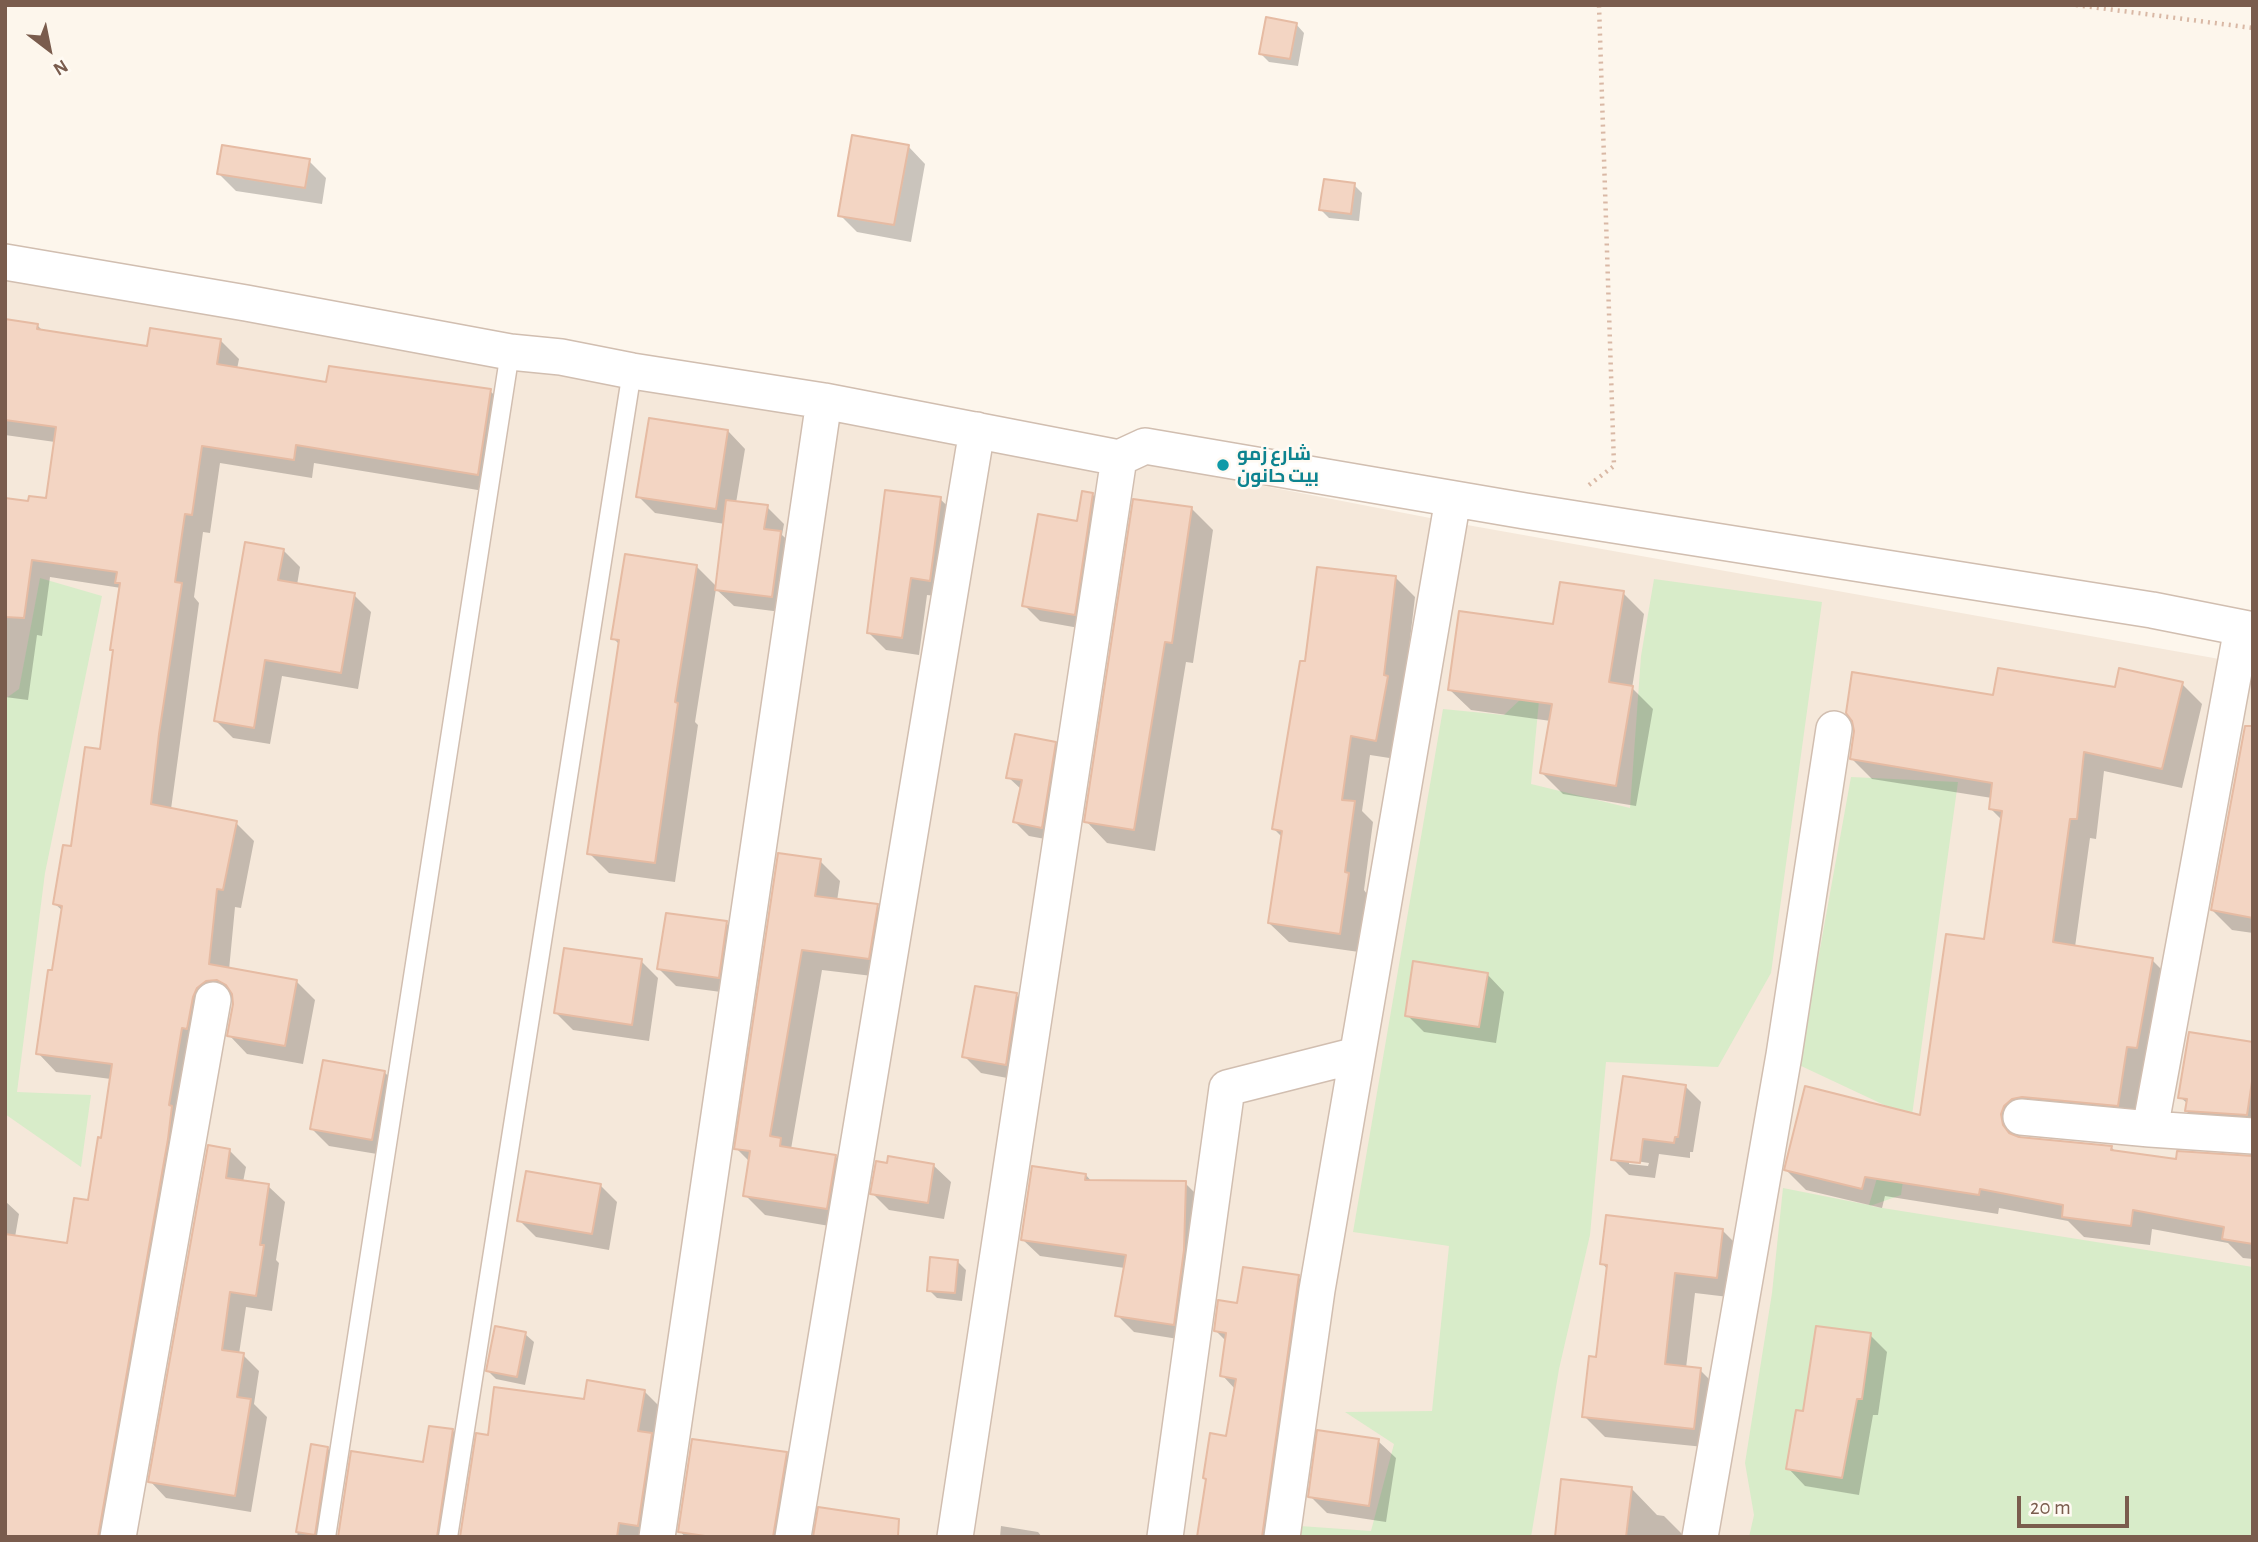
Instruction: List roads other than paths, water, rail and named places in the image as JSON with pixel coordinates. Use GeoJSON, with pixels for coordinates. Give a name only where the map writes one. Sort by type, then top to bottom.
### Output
{"type":"FeatureCollection","features":[{"type":"Feature","properties":{"kind":"street"},"geometry":{"type":"LineString","coordinates":[[5,262],[510,352],[561,357],[824,401],[1119,458],[1145,446],[1453,499],[2138,608],[2247,629],[2150,1129]]}},
{"type":"Feature","properties":{"kind":"street"},"geometry":{"type":"LineString","coordinates":[[657,1537],[824,401]]}},
{"type":"Feature","properties":{"kind":"street"},"geometry":{"type":"LineString","coordinates":[[793,1537],[976,430]]}},
{"type":"Feature","properties":{"kind":"street"},"geometry":{"type":"LineString","coordinates":[[956,1537],[1119,458]]}},
{"type":"Feature","properties":{"kind":"street"},"geometry":{"type":"LineString","coordinates":[[1282,1537],[1317,1290],[1453,499]]}},
{"type":"Feature","properties":{"kind":"street"},"geometry":{"type":"LineString","coordinates":[[1700,1537],[1784,1055],[1834,729]]}},
{"type":"Feature","properties":{"kind":"street"},"geometry":{"type":"LineString","coordinates":[[118,1537],[213,1000]]}},
{"type":"Feature","properties":{"kind":"street"},"geometry":{"type":"LineString","coordinates":[[1165,1537],[1227,1088],[1357,1055]]}},
{"type":"Feature","properties":{"kind":"street"},"geometry":{"type":"LineString","coordinates":[[2021,1117],[2253,1136]]}},
{"type":"Feature","properties":{"kind":"lane"},"geometry":{"type":"LineString","coordinates":[[326,1537],[510,352]]}},
{"type":"Feature","properties":{"kind":"lane"},"geometry":{"type":"LineString","coordinates":[[448,1537],[632,371]]}},
{"type":"Feature","properties":{"kind":"place","name":"شارع زمو بيت حانون"},"geometry":{"type":"Point","coordinates":[1223,465]}}]}
